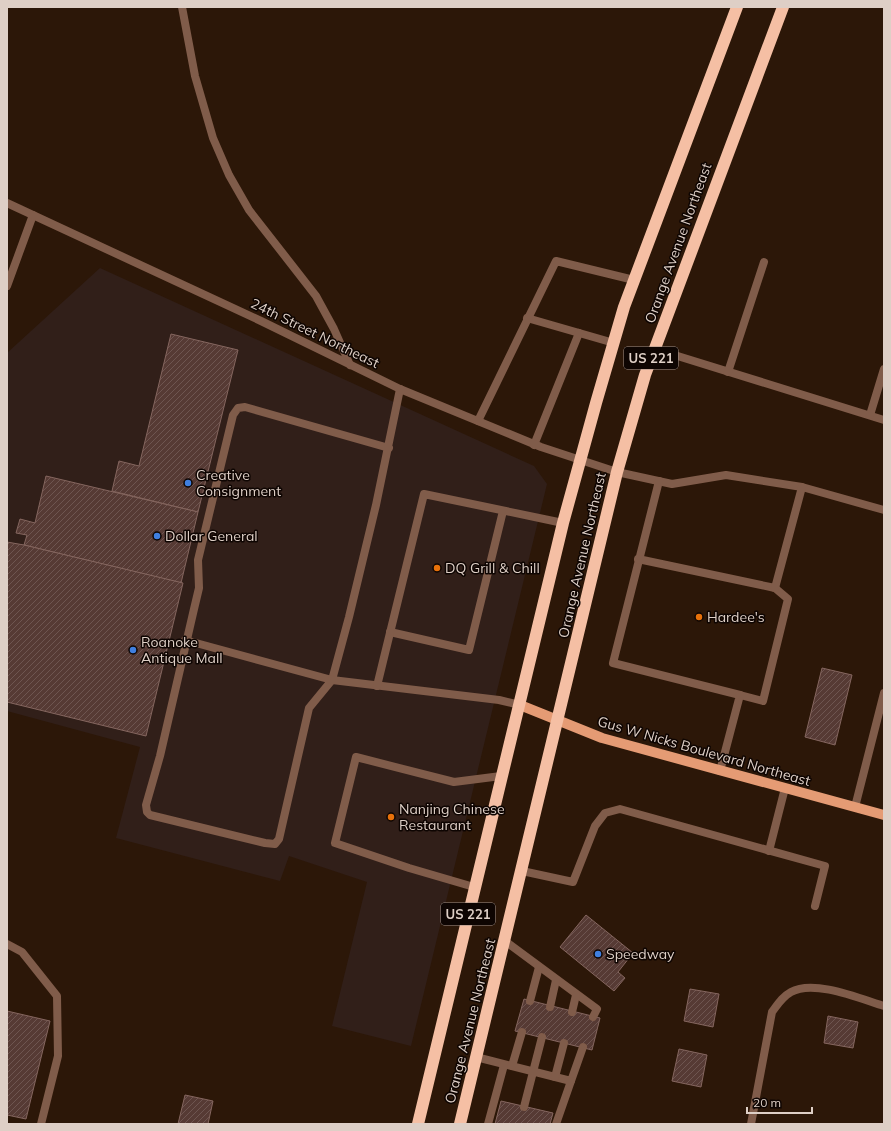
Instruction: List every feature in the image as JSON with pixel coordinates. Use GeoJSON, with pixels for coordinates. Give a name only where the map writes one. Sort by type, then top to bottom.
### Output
{"type":"FeatureCollection","features":[{"type":"Feature","properties":{"kind":"highway","name":"Orange Avenue Northeast"},"geometry":{"type":"LineString","coordinates":[[418,1124],[501,776],[520,705],[563,523],[580,460],[634,280],[737,7]]}},
{"type":"Feature","properties":{"kind":"highway","name":"Orange Avenue Northeast"},"geometry":{"type":"LineString","coordinates":[[460,1124],[617,472],[645,375],[783,7]]}},
{"type":"Feature","properties":{"kind":"main road","name":"Gus W Nicks Boulevard Northeast"},"geometry":{"type":"LineString","coordinates":[[520,705],[602,738],[884,815]]}},
{"type":"Feature","properties":{"kind":"street"},"geometry":{"type":"LineString","coordinates":[[182,7],[195,76],[213,138],[228,175],[249,210],[316,296],[334,329],[350,365]]}},
{"type":"Feature","properties":{"kind":"street","name":"24th Street Northeast"},"geometry":{"type":"LineString","coordinates":[[7,203],[400,389],[534,445],[617,472],[672,484],[726,475],[802,487],[884,510]]}},
{"type":"Feature","properties":{"kind":"street"},"geometry":{"type":"LineString","coordinates":[[7,286],[33,215]]}},
{"type":"Feature","properties":{"kind":"street"},"geometry":{"type":"LineString","coordinates":[[478,421],[556,261],[634,280]]}},
{"type":"Feature","properties":{"kind":"street"},"geometry":{"type":"LineString","coordinates":[[728,372],[764,262]]}},
{"type":"Feature","properties":{"kind":"street"},"geometry":{"type":"LineString","coordinates":[[527,318],[614,343]]}},
{"type":"Feature","properties":{"kind":"street"},"geometry":{"type":"LineString","coordinates":[[534,445],[579,333]]}},
{"type":"Feature","properties":{"kind":"street"},"geometry":{"type":"LineString","coordinates":[[654,349],[884,420]]}},
{"type":"Feature","properties":{"kind":"street"},"geometry":{"type":"LineString","coordinates":[[870,415],[884,369]]}},
{"type":"Feature","properties":{"kind":"street"},"geometry":{"type":"LineString","coordinates":[[389,448],[245,407],[238,408],[233,415],[198,560],[199,588],[185,640],[175,691],[146,804],[147,812],[150,815],[275,844],[279,839],[309,708],[332,680],[376,505],[389,448],[400,389]]}},
{"type":"Feature","properties":{"kind":"street"},"geometry":{"type":"LineString","coordinates":[[638,560],[775,588],[788,599],[763,701],[613,663],[638,560],[659,481]]}},
{"type":"Feature","properties":{"kind":"street"},"geometry":{"type":"LineString","coordinates":[[775,588],[802,487]]}},
{"type":"Feature","properties":{"kind":"street"},"geometry":{"type":"LineString","coordinates":[[377,686],[424,494],[563,523]]}},
{"type":"Feature","properties":{"kind":"street"},"geometry":{"type":"LineString","coordinates":[[390,632],[469,650],[503,511]]}},
{"type":"Feature","properties":{"kind":"street"},"geometry":{"type":"LineString","coordinates":[[185,640],[332,680],[499,700],[520,705]]}},
{"type":"Feature","properties":{"kind":"street"},"geometry":{"type":"LineString","coordinates":[[855,807],[884,693]]}},
{"type":"Feature","properties":{"kind":"street"},"geometry":{"type":"LineString","coordinates":[[720,771],[740,695]]}},
{"type":"Feature","properties":{"kind":"street"},"geometry":{"type":"LineString","coordinates":[[474,887],[409,868],[335,843],[356,756],[454,782],[501,776]]}},
{"type":"Feature","properties":{"kind":"street"},"geometry":{"type":"LineString","coordinates":[[770,851],[785,788]]}},
{"type":"Feature","properties":{"kind":"street"},"geometry":{"type":"LineString","coordinates":[[522,871],[573,882],[595,826],[605,813],[620,809],[825,866],[815,906]]}},
{"type":"Feature","properties":{"kind":"street"},"geometry":{"type":"LineString","coordinates":[[505,941],[596,1009],[593,1017]]}},
{"type":"Feature","properties":{"kind":"street"},"geometry":{"type":"LineString","coordinates":[[7,944],[22,952],[57,996],[58,1056],[41,1124]]}},
{"type":"Feature","properties":{"kind":"street"},"geometry":{"type":"LineString","coordinates":[[530,1001],[539,966]]}},
{"type":"Feature","properties":{"kind":"street"},"geometry":{"type":"LineString","coordinates":[[550,1007],[556,980]]}},
{"type":"Feature","properties":{"kind":"street"},"geometry":{"type":"LineString","coordinates":[[751,1124],[772,1012],[780,999],[792,991],[810,988],[828,990],[884,1006]]}},
{"type":"Feature","properties":{"kind":"street"},"geometry":{"type":"LineString","coordinates":[[572,1012],[576,994]]}},
{"type":"Feature","properties":{"kind":"street"},"geometry":{"type":"LineString","coordinates":[[488,1124],[508,1065],[522,1032]]}},
{"type":"Feature","properties":{"kind":"street"},"geometry":{"type":"LineString","coordinates":[[524,1107],[532,1071],[542,1037]]}},
{"type":"Feature","properties":{"kind":"street"},"geometry":{"type":"LineString","coordinates":[[555,1077],[564,1043]]}},
{"type":"Feature","properties":{"kind":"street"},"geometry":{"type":"LineString","coordinates":[[556,1124],[583,1048]]}},
{"type":"Feature","properties":{"kind":"street"},"geometry":{"type":"LineString","coordinates":[[476,1057],[571,1081]]}},
{"type":"Feature","properties":{"kind":"shaded area"},"geometry":{"type":"Polygon","coordinates":[[[100,268],[534,466],[547,484],[411,1046],[332,1026],[367,882],[289,856],[280,881],[116,838],[140,747],[7,711],[7,353],[100,268]]]}},
{"type":"Feature","properties":{"kind":"building"},"geometry":{"type":"Polygon","coordinates":[[[171,334],[238,350],[198,512],[112,491],[119,461],[139,466],[171,334]]]}},
{"type":"Feature","properties":{"kind":"building"},"geometry":{"type":"Polygon","coordinates":[[[46,476],[198,512],[181,583],[24,545],[27,535],[16,533],[20,519],[35,523],[46,476]]]}},
{"type":"Feature","properties":{"kind":"building"},"geometry":{"type":"Polygon","coordinates":[[[7,542],[183,583],[146,736],[7,702],[7,542]]]}},
{"type":"Feature","properties":{"kind":"building"},"geometry":{"type":"Polygon","coordinates":[[[822,668],[852,675],[835,745],[805,737],[822,668]]]}},
{"type":"Feature","properties":{"kind":"building"},"geometry":{"type":"Polygon","coordinates":[[[586,915],[633,953],[618,972],[625,978],[614,991],[560,947],[586,915]]]}},
{"type":"Feature","properties":{"kind":"building"},"geometry":{"type":"Polygon","coordinates":[[[690,989],[719,994],[713,1027],[684,1021],[690,989]]]}},
{"type":"Feature","properties":{"kind":"building"},"geometry":{"type":"Polygon","coordinates":[[[524,999],[600,1018],[592,1050],[515,1031],[524,999]]]}},
{"type":"Feature","properties":{"kind":"building"},"geometry":{"type":"Polygon","coordinates":[[[7,1011],[50,1021],[26,1119],[7,1115],[7,1011]]]}},
{"type":"Feature","properties":{"kind":"building"},"geometry":{"type":"Polygon","coordinates":[[[828,1016],[858,1022],[853,1048],[824,1043],[828,1016]]]}},
{"type":"Feature","properties":{"kind":"building"},"geometry":{"type":"Polygon","coordinates":[[[679,1049],[707,1055],[701,1087],[672,1081],[679,1049]]]}},
{"type":"Feature","properties":{"kind":"building"},"geometry":{"type":"Polygon","coordinates":[[[185,1095],[213,1101],[208,1124],[178,1124],[185,1095]]]}},
{"type":"Feature","properties":{"kind":"building"},"geometry":{"type":"Polygon","coordinates":[[[501,1101],[553,1113],[550,1124],[495,1124],[501,1101]]]}},
{"type":"Feature","properties":{"kind":"place","name":"Creative Consignment"},"geometry":{"type":"Point","coordinates":[188,483]}},
{"type":"Feature","properties":{"kind":"place","name":"Dollar General"},"geometry":{"type":"Point","coordinates":[157,536]}},
{"type":"Feature","properties":{"kind":"place","name":"DQ Grill & Chill"},"geometry":{"type":"Point","coordinates":[437,568]}},
{"type":"Feature","properties":{"kind":"place","name":"Hardee's"},"geometry":{"type":"Point","coordinates":[699,617]}},
{"type":"Feature","properties":{"kind":"place","name":"Roanoke Antique Mall"},"geometry":{"type":"Point","coordinates":[133,650]}},
{"type":"Feature","properties":{"kind":"place","name":"Nanjing Chinese Restaurant"},"geometry":{"type":"Point","coordinates":[391,817]}},
{"type":"Feature","properties":{"kind":"place","name":"Speedway"},"geometry":{"type":"Point","coordinates":[598,954]}}]}
